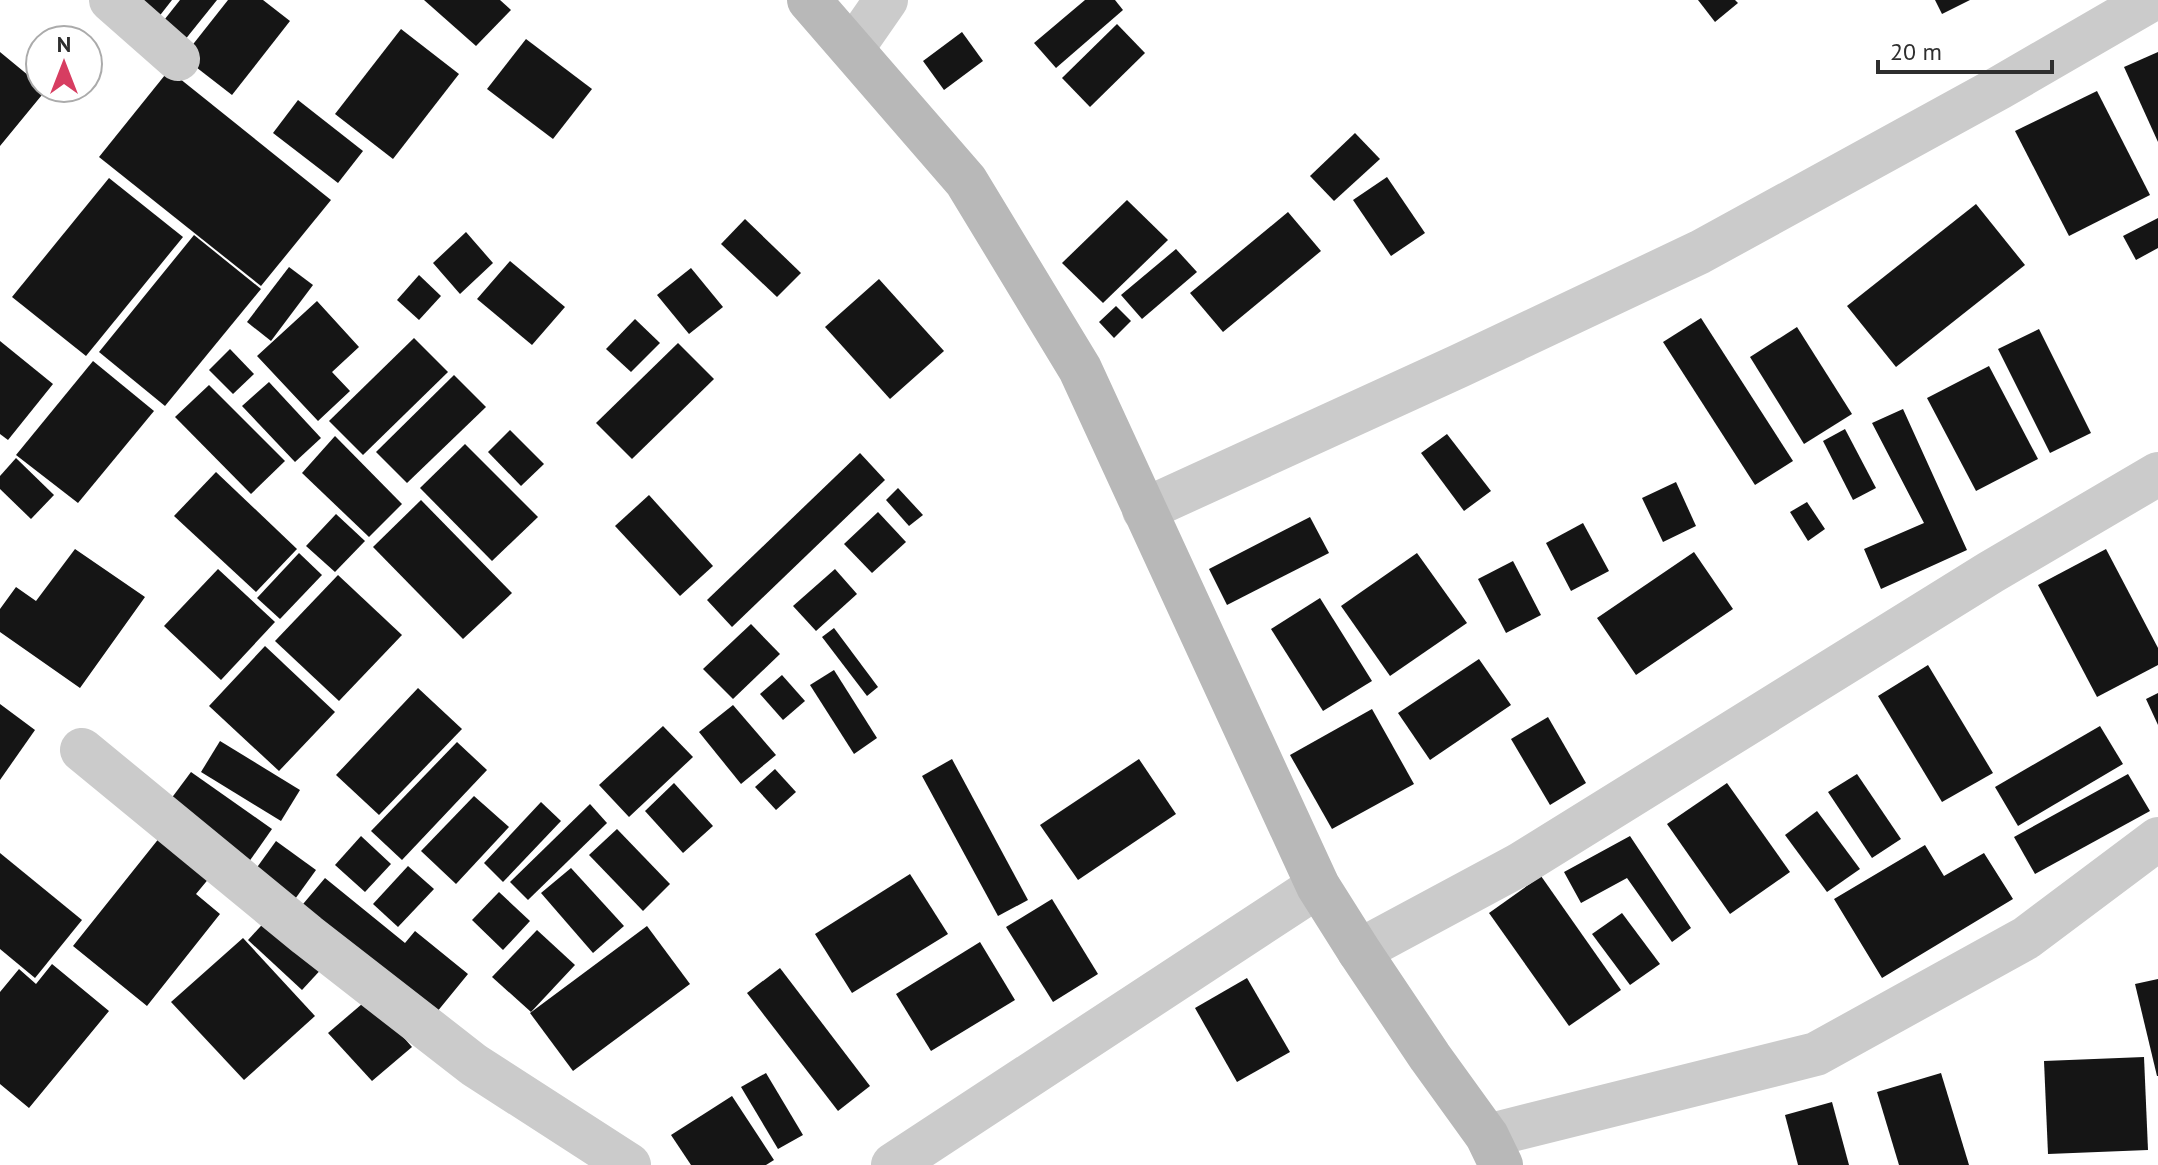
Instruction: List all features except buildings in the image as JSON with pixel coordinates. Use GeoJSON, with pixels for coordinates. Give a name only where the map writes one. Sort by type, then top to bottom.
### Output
{"type":"FeatureCollection","features":[{"type":"Feature","properties":{"kind":"street"},"geometry":{"type":"LineString","coordinates":[[111,0],[178,59]]}},
{"type":"Feature","properties":{"kind":"street"},"geometry":{"type":"LineString","coordinates":[[809,0],[966,181],[1080,369],[1318,886],[1494,1150],[1816,1054],[2026,938],[2158,839]]}},
{"type":"Feature","properties":{"kind":"street"},"geometry":{"type":"LineString","coordinates":[[852,49],[886,0]]}},
{"type":"Feature","properties":{"kind":"street"},"geometry":{"type":"LineString","coordinates":[[1144,510],[1473,360],[1700,252],[2151,0]]}},
{"type":"Feature","properties":{"kind":"street"},"geometry":{"type":"LineString","coordinates":[[1359,951],[1519,865],[1991,572],[2158,474]]}},
{"type":"Feature","properties":{"kind":"street"},"geometry":{"type":"LineString","coordinates":[[82,750],[307,935],[474,1065],[629,1165]]}},
{"type":"Feature","properties":{"kind":"street"},"geometry":{"type":"LineString","coordinates":[[893,1165],[1318,886]]}}]}
